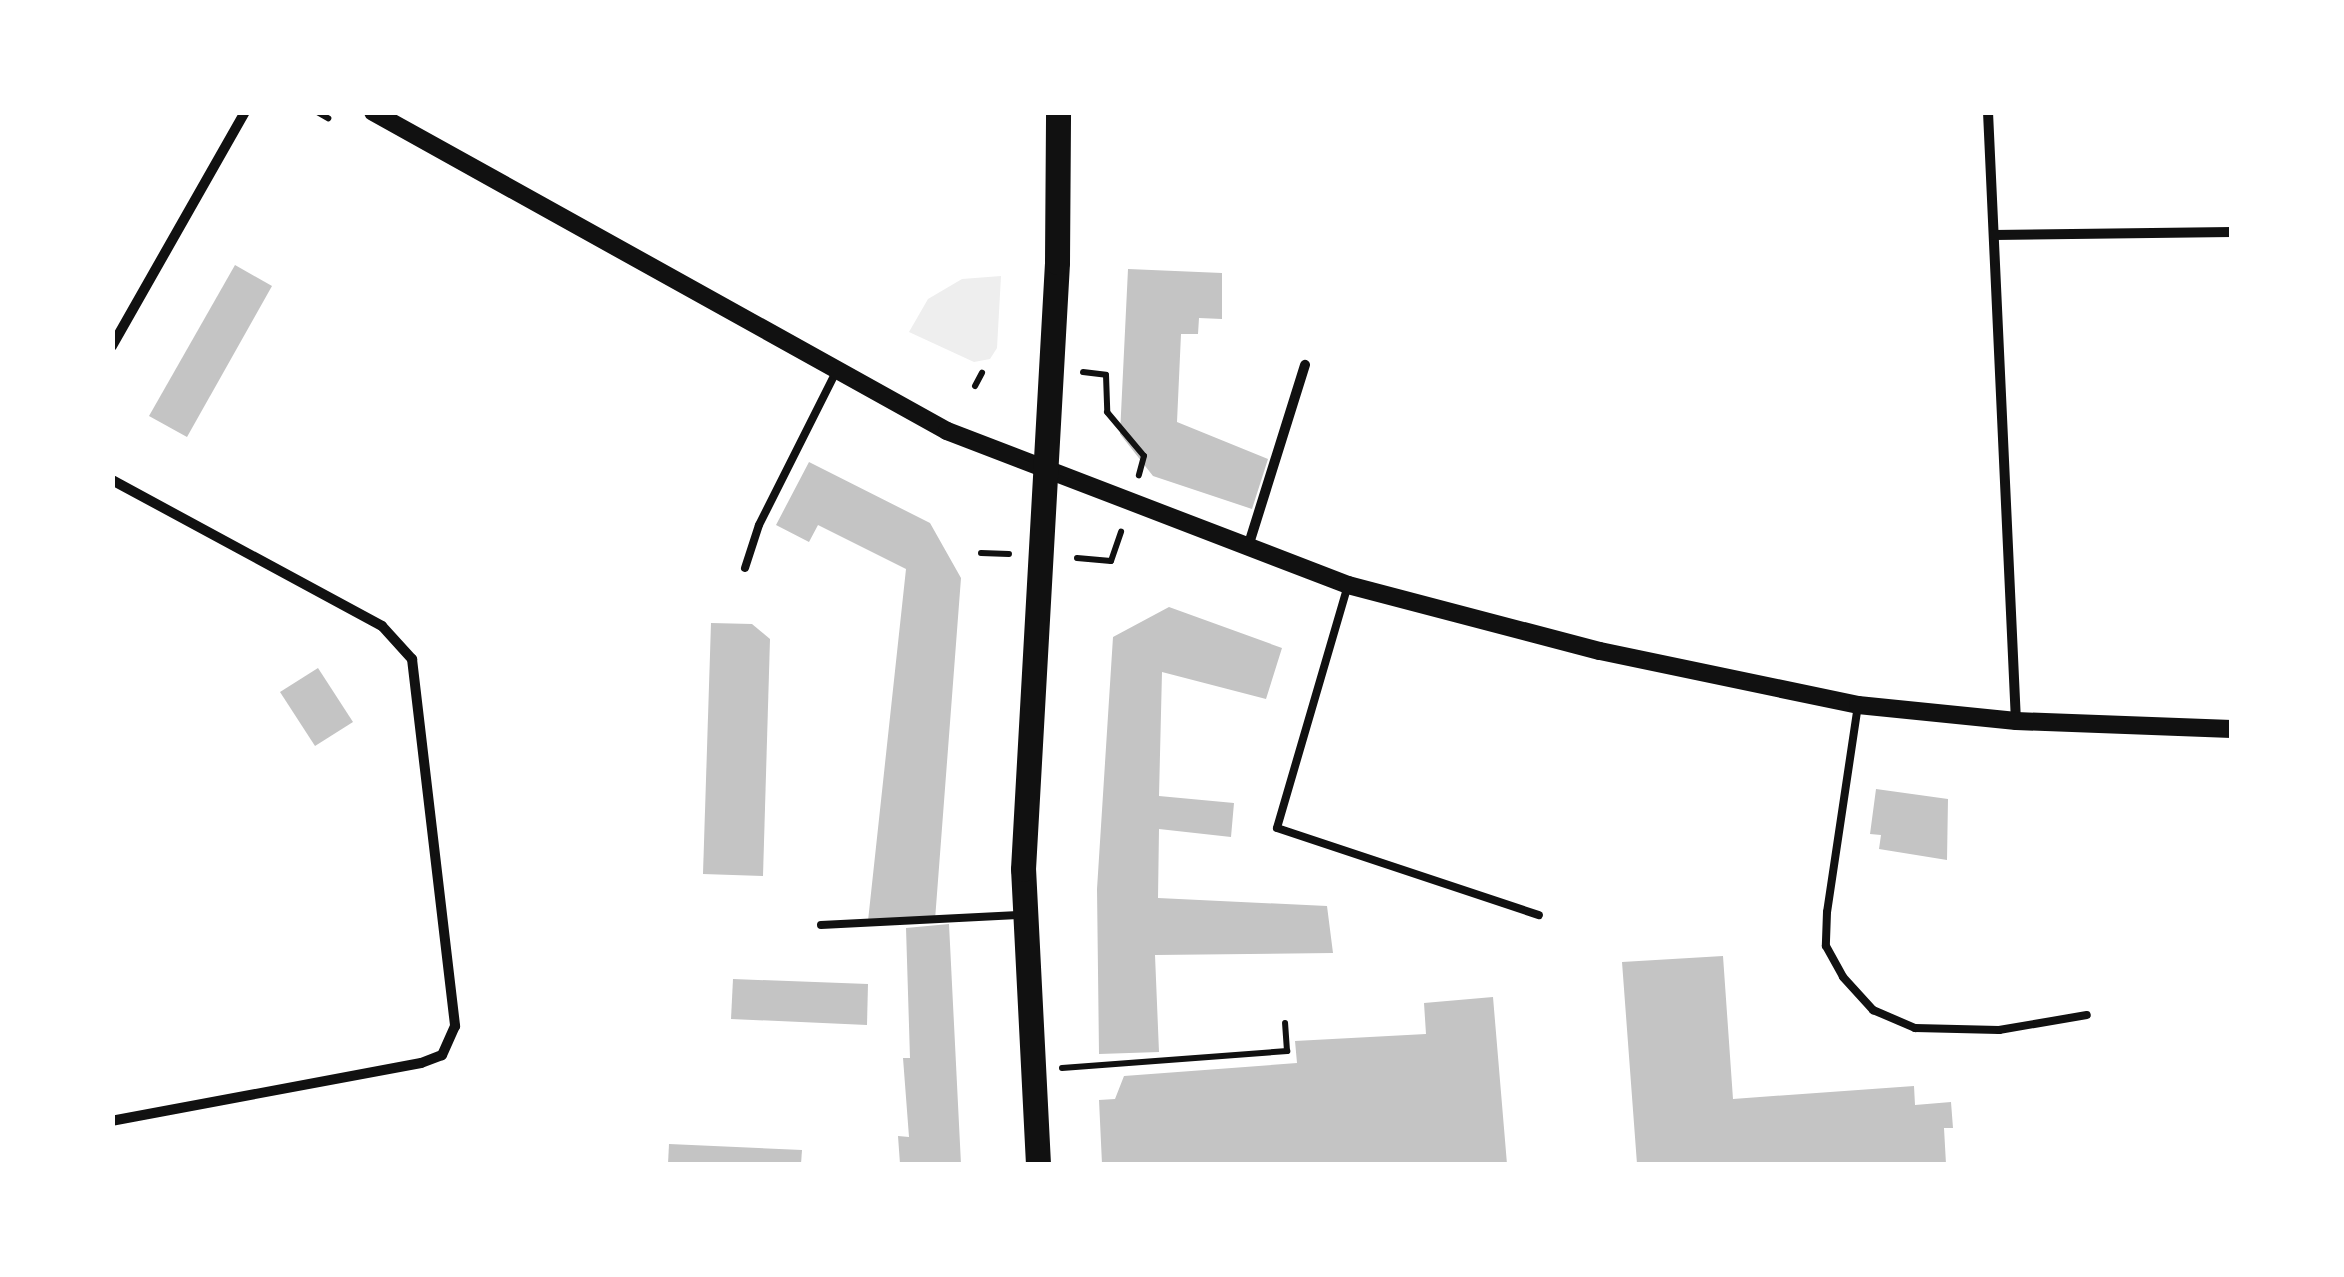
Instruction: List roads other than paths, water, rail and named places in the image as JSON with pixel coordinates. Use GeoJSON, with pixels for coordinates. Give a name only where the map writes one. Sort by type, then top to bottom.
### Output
{"type":"FeatureCollection","features":[{"type":"Feature","properties":{"kind":"main road"},"geometry":{"type":"LineString","coordinates":[[1038,1164],[1022,869],[1045,474],[1058,112]]}},
{"type":"Feature","properties":{"kind":"street"},"geometry":{"type":"LineString","coordinates":[[112,346],[245,112]]}},
{"type":"Feature","properties":{"kind":"street"},"geometry":{"type":"LineString","coordinates":[[374,112],[633,253],[835,374],[1045,474],[1348,585],[1600,652],[1858,705],[2016,721],[2232,729]]}},
{"type":"Feature","properties":{"kind":"street"},"geometry":{"type":"LineString","coordinates":[[1988,112],[2016,721]]}},
{"type":"Feature","properties":{"kind":"street"},"geometry":{"type":"LineString","coordinates":[[1994,235],[2232,232]]}},
{"type":"Feature","properties":{"kind":"street"},"geometry":{"type":"LineString","coordinates":[[1246,550],[1305,365]]}},
{"type":"Feature","properties":{"kind":"street"},"geometry":{"type":"LineString","coordinates":[[112,480],[382,626],[412,659],[455,1026],[442,1055],[421,1063],[112,1121]]}},
{"type":"Feature","properties":{"kind":"lane"},"geometry":{"type":"LineString","coordinates":[[745,568],[759,525],[835,374]]}},
{"type":"Feature","properties":{"kind":"lane"},"geometry":{"type":"LineString","coordinates":[[1348,585],[1278,828],[1539,915]]}},
{"type":"Feature","properties":{"kind":"lane"},"geometry":{"type":"LineString","coordinates":[[1858,705],[1827,912],[1826,946],[1843,977],[1873,1010],[1915,1028],[1999,1030],[2087,1016]]}},
{"type":"Feature","properties":{"kind":"lane"},"geometry":{"type":"LineString","coordinates":[[821,925],[1026,914]]}}]}
